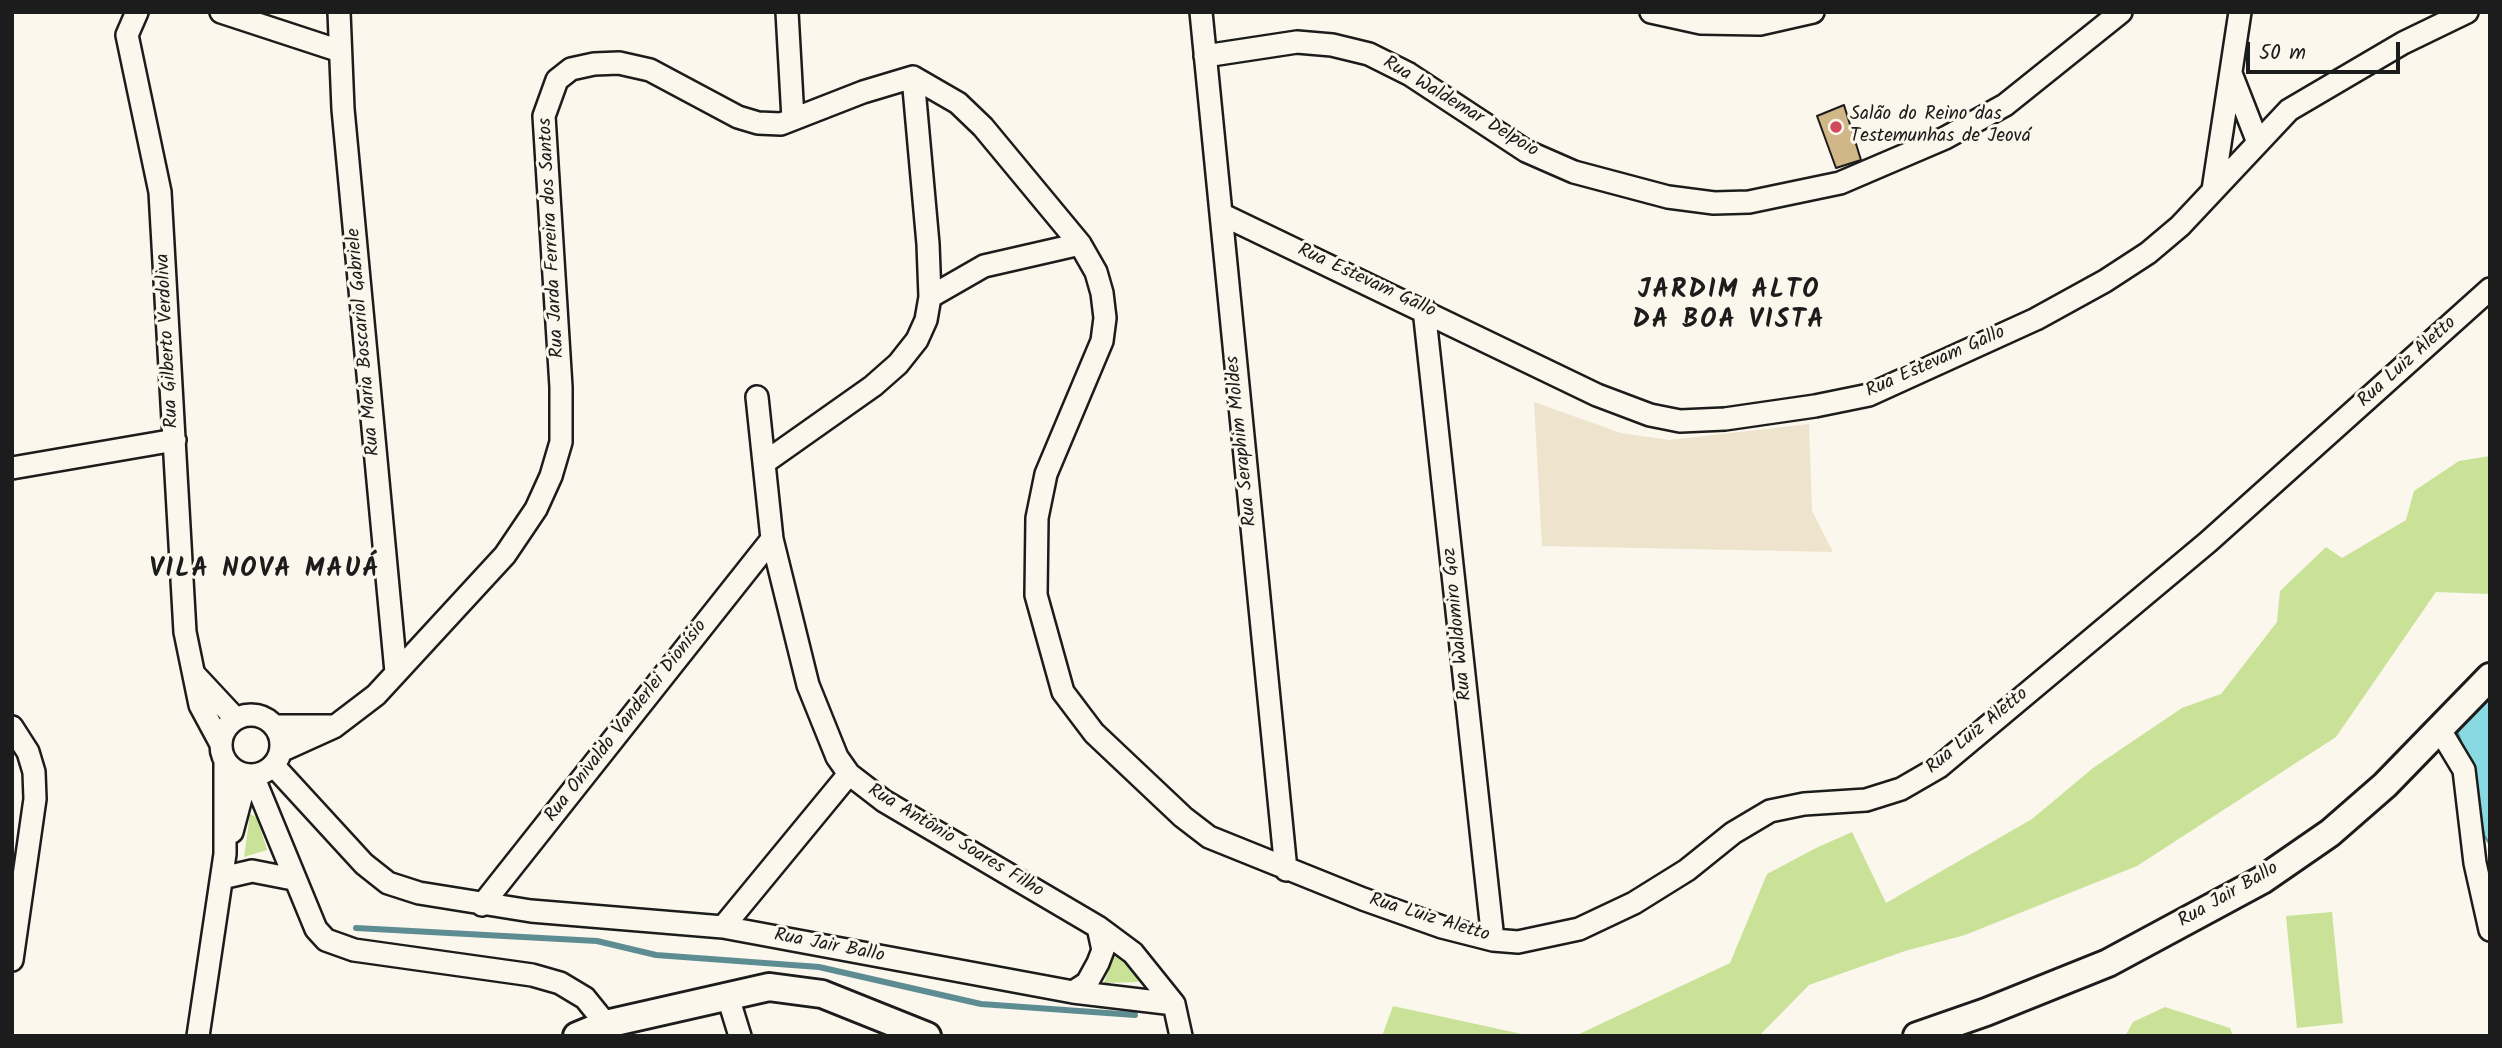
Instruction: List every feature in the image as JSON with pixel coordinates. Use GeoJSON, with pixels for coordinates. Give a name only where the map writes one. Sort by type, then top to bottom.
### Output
{"type":"FeatureCollection","features":[{"type":"Feature","properties":{"kind":"main road","name":"Rua Jair Ballo"},"geometry":{"type":"LineString","coordinates":[[1917,1036],[1986,1012],[2108,963],[2262,880],[2330,833],[2385,785],[2490,676]]}},
{"type":"Feature","properties":{"kind":"main road"},"geometry":{"type":"LineString","coordinates":[[577,1036],[606,1024],[769,987],[822,994],[927,1036]]}},
{"type":"Feature","properties":{"kind":"street","name":"Rua Gilberto Verdoliva"},"geometry":{"type":"LineString","coordinates":[[137,12],[127,35],[160,192],[185,632],[200,705],[223,752]]}},
{"type":"Feature","properties":{"kind":"street"},"geometry":{"type":"LineString","coordinates":[[221,12],[340,51]]}},
{"type":"Feature","properties":{"kind":"street","name":"Rua Maria Boscariol Gabriele"},"geometry":{"type":"LineString","coordinates":[[339,12],[340,51],[396,672]]}},
{"type":"Feature","properties":{"kind":"street"},"geometry":{"type":"LineString","coordinates":[[787,12],[793,119]]}},
{"type":"Feature","properties":{"kind":"street","name":"Rua Seraphim Moldes"},"geometry":{"type":"LineString","coordinates":[[1200,12],[1286,870]]}},
{"type":"Feature","properties":{"kind":"street"},"geometry":{"type":"LineString","coordinates":[[1651,12],[1701,23],[1760,24],[1813,12]]}},
{"type":"Feature","properties":{"kind":"street","name":"Rua Waldemar Delpoio"},"geometry":{"type":"LineString","coordinates":[[1205,56],[1297,42],[1332,45],[1369,54],[1409,74],[1526,151],[1574,172],[1668,197],[1714,203],[1749,202],[1840,183],[1945,138],[2005,106],[2120,12]]}},
{"type":"Feature","properties":{"kind":"street","name":"Rua Estevam Gallo"},"geometry":{"type":"LineString","coordinates":[[1221,214],[1424,309],[1597,395],[1650,415],[1680,421],[1725,419],[1815,405],[1869,395],[2036,319],[2148,253],[2180,226],[2257,140],[2289,110],[2455,14]]}},
{"type":"Feature","properties":{"kind":"street"},"geometry":{"type":"LineString","coordinates":[[2213,190],[2232,74],[2236,16]]}},
{"type":"Feature","properties":{"kind":"street","name":"Rua Jarda Ferreira dos Santos"},"geometry":{"type":"LineString","coordinates":[[277,759],[334,727],[376,695],[505,555],[536,509],[551,476],[561,442],[561,387],[544,116],[557,80],[571,69],[594,64],[619,63],[650,70],[738,117],[758,124],[781,124],[913,77]]}},
{"type":"Feature","properties":{"kind":"street"},"geometry":{"type":"LineString","coordinates":[[2232,74],[2257,140]]}},
{"type":"Feature","properties":{"kind":"street"},"geometry":{"type":"LineString","coordinates":[[913,77],[958,103],[983,127],[1080,244],[1099,282],[1105,318],[1102,341],[1046,474],[1034,554],[1036,595],[1063,692],[1094,733],[1183,817],[1209,837],[1286,870]]}},
{"type":"Feature","properties":{"kind":"street"},"geometry":{"type":"LineString","coordinates":[[764,463],[873,386],[898,364],[917,340],[926,320],[930,297],[913,77]]}},
{"type":"Feature","properties":{"kind":"street"},"geometry":{"type":"LineString","coordinates":[[930,297],[984,266],[1080,244]]}},
{"type":"Feature","properties":{"kind":"street","name":"Rua Luiz Aletto"},"geometry":{"type":"LineString","coordinates":[[1286,870],[1442,927],[1493,940],[1518,942],[1579,929],[1634,903],[1687,870],[1733,834],[1770,811],[1804,804],[1866,800],[1901,789],[1939,767],[2208,542],[2490,289]]}},
{"type":"Feature","properties":{"kind":"street","name":"Rua Waldomiro Goz"},"geometry":{"type":"LineString","coordinates":[[1424,309],[1493,940]]}},
{"type":"Feature","properties":{"kind":"street","name":"Rua Antônio Soares Filho"},"geometry":{"type":"LineString","coordinates":[[757,397],[772,539],[808,685],[838,757],[849,774],[884,801],[1098,927],[1133,953],[1174,1004],[1181,1036]]}},
{"type":"Feature","properties":{"kind":"street"},"geometry":{"type":"LineString","coordinates":[[12,468],[175,440]]}},
{"type":"Feature","properties":{"kind":"street","name":"Rua Onivaldo Vanderlei Dionísio"},"geometry":{"type":"LineString","coordinates":[[482,905],[772,539]]}},
{"type":"Feature","properties":{"kind":"street"},"geometry":{"type":"LineString","coordinates":[[194,674],[235,719]]}},
{"type":"Feature","properties":{"kind":"street"},"geometry":{"type":"LineString","coordinates":[[198,1036],[225,853],[223,752],[228,725],[235,719],[252,714],[269,720],[276,726],[281,738],[277,759],[250,775],[225,853]]}},
{"type":"Feature","properties":{"kind":"street"},"geometry":{"type":"LineString","coordinates":[[276,726],[334,727]]}},
{"type":"Feature","properties":{"kind":"street"},"geometry":{"type":"LineString","coordinates":[[12,727],[28,752],[34,772],[35,799],[12,960]]}},
{"type":"Feature","properties":{"kind":"street"},"geometry":{"type":"LineString","coordinates":[[2440,730],[2464,770],[2474,863],[2490,930]]}},
{"type":"Feature","properties":{"kind":"street"},"geometry":{"type":"LineString","coordinates":[[223,752],[231,768],[250,775],[316,929],[326,940],[354,950],[532,975],[560,983],[585,998],[606,1024]]}},
{"type":"Feature","properties":{"kind":"street","name":"Rua Jair Ballo"},"geometry":{"type":"LineString","coordinates":[[277,759],[364,864],[388,883],[419,893],[482,905],[723,928],[1073,992],[1174,1004]]}},
{"type":"Feature","properties":{"kind":"street"},"geometry":{"type":"LineString","coordinates":[[723,928],[849,774]]}},
{"type":"Feature","properties":{"kind":"street"},"geometry":{"type":"LineString","coordinates":[[222,878],[252,871],[271,872],[293,878]]}},
{"type":"Feature","properties":{"kind":"street"},"geometry":{"type":"LineString","coordinates":[[1073,992],[1087,983],[1103,950],[1098,927]]}},
{"type":"Feature","properties":{"kind":"street"},"geometry":{"type":"LineString","coordinates":[[728,997],[740,1036]]}},
{"type":"Feature","properties":{"kind":"shaded area"},"geometry":{"type":"Polygon","coordinates":[[[1534,402],[1621,433],[1669,440],[1809,424],[1812,511],[1833,552],[1542,546],[1534,402]]]}},
{"type":"Feature","properties":{"kind":"green space"},"geometry":{"type":"Polygon","coordinates":[[[2490,456],[2490,594],[2436,592],[2336,737],[2137,866],[1965,935],[1905,951],[1809,985],[1759,1036],[1575,1036],[1730,963],[1767,874],[1818,847],[1852,832],[1886,903],[2032,819],[2093,768],[2182,708],[2221,694],[2277,622],[2280,591],[2326,547],[2342,558],[2406,520],[2414,491],[2459,461],[2490,456]]]}},
{"type":"Feature","properties":{"kind":"green space"},"geometry":{"type":"Polygon","coordinates":[[[250,814],[257,817],[267,850],[244,857],[250,814]]]}},
{"type":"Feature","properties":{"kind":"green space"},"geometry":{"type":"Polygon","coordinates":[[[2332,912],[2343,1023],[2297,1028],[2286,916],[2332,912]]]}},
{"type":"Feature","properties":{"kind":"green space"},"geometry":{"type":"Polygon","coordinates":[[[1114,953],[1128,960],[1139,974],[1138,982],[1104,983],[1114,953]]]}},
{"type":"Feature","properties":{"kind":"green space"},"geometry":{"type":"Polygon","coordinates":[[[1393,1006],[1531,1036],[1382,1036],[1393,1006]]]}},
{"type":"Feature","properties":{"kind":"green space"},"geometry":{"type":"Polygon","coordinates":[[[2165,1007],[2230,1028],[2233,1036],[2125,1036],[2133,1022],[2165,1007]]]}},
{"type":"Feature","properties":{"kind":"water"},"geometry":{"type":"Polygon","coordinates":[[[2490,692],[2490,845],[2484,835],[2467,757],[2455,725],[2490,692]]]}},
{"type":"Feature","properties":{"kind":"building","name":"Salão do Reino das Testemunhas de Jeová"},"geometry":{"type":"Polygon","coordinates":[[[1844,105],[1861,160],[1836,168],[1817,116],[1844,105]]]}},
{"type":"Feature","properties":{"kind":"waterway"},"geometry":{"type":"LineString","coordinates":[[356,928],[597,941],[656,955],[819,967],[981,1004],[1135,1015]]}},
{"type":"Feature","properties":{"kind":"place","name":"Salão do Reino das Testemunhas de Jeová"},"geometry":{"type":"Point","coordinates":[1836,127]}},
{"type":"Feature","properties":{"kind":"district","name":"JARDIM ALTO DA BOA VISTA"},"geometry":{"type":"Point","coordinates":[1729,308]}},
{"type":"Feature","properties":{"kind":"district","name":"VILA NOVA MAUÁ"},"geometry":{"type":"Point","coordinates":[265,572]}}]}
